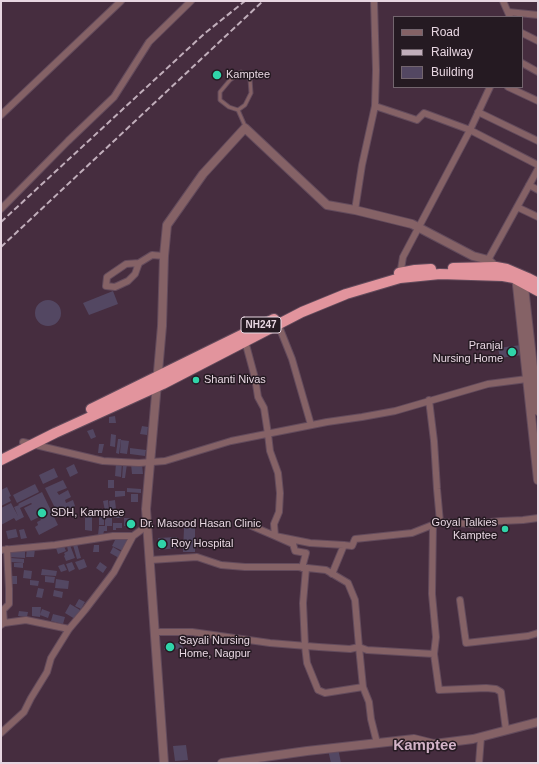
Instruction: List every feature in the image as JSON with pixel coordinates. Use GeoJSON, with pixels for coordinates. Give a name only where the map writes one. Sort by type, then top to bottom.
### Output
{"type":"FeatureCollection","features":[{"type":"Feature","properties":{"kind":"highway","name":"NH247"},"geometry":{"type":"LineString","coordinates":[[227,346],[245,341],[253,333],[278,324],[302,312],[346,294],[414,270],[492,264],[519,277],[538,283]]}},
{"type":"Feature","properties":{"kind":"highway","name":"NH247"},"geometry":{"type":"LineString","coordinates":[[1,453],[28,443],[157,381],[342,288],[400,276],[440,274],[519,277],[538,291]]}},
{"type":"Feature","properties":{"kind":"highway","name":"NH247"},"geometry":{"type":"LineString","coordinates":[[1,460],[28,443]]}},
{"type":"Feature","properties":{"kind":"street"},"geometry":{"type":"LineString","coordinates":[[1,115],[121,1]]}},
{"type":"Feature","properties":{"kind":"street"},"geometry":{"type":"LineString","coordinates":[[1,209],[114,97],[149,42],[190,1]]}},
{"type":"Feature","properties":{"kind":"street"},"geometry":{"type":"LineString","coordinates":[[356,210],[362,165],[375,106],[376,70],[374,1]]}},
{"type":"Feature","properties":{"kind":"street"},"geometry":{"type":"LineString","coordinates":[[503,1],[509,15],[538,15]]}},
{"type":"Feature","properties":{"kind":"street"},"geometry":{"type":"LineString","coordinates":[[523,34],[538,42]]}},
{"type":"Feature","properties":{"kind":"street"},"geometry":{"type":"LineString","coordinates":[[523,64],[538,72]]}},
{"type":"Feature","properties":{"kind":"street"},"geometry":{"type":"LineString","coordinates":[[400,276],[403,257],[470,130],[490,88]]}},
{"type":"Feature","properties":{"kind":"street"},"geometry":{"type":"LineString","coordinates":[[510,88],[538,101]]}},
{"type":"Feature","properties":{"kind":"street"},"geometry":{"type":"LineString","coordinates":[[375,106],[417,120],[424,113],[470,130],[538,165]]}},
{"type":"Feature","properties":{"kind":"street"},"geometry":{"type":"LineString","coordinates":[[478,112],[538,141]]}},
{"type":"Feature","properties":{"kind":"street"},"geometry":{"type":"LineString","coordinates":[[164,763],[146,508],[162,326],[164,256],[167,225],[203,174],[245,128],[327,205],[356,210],[412,224],[473,256],[492,264],[503,276]]}},
{"type":"Feature","properties":{"kind":"street"},"geometry":{"type":"LineString","coordinates":[[492,264],[517,206],[538,169]]}},
{"type":"Feature","properties":{"kind":"street"},"geometry":{"type":"LineString","coordinates":[[529,185],[538,190]]}},
{"type":"Feature","properties":{"kind":"street"},"geometry":{"type":"LineString","coordinates":[[517,206],[538,216]]}},
{"type":"Feature","properties":{"kind":"street"},"geometry":{"type":"LineString","coordinates":[[139,263],[135,274],[128,281],[115,287],[106,286],[107,277],[126,264],[139,263],[152,255],[164,256]]}},
{"type":"Feature","properties":{"kind":"street"},"geometry":{"type":"LineString","coordinates":[[519,277],[527,379],[538,480]]}},
{"type":"Feature","properties":{"kind":"street"},"geometry":{"type":"LineString","coordinates":[[519,277],[538,412]]}},
{"type":"Feature","properties":{"kind":"street"},"geometry":{"type":"LineString","coordinates":[[278,324],[292,360],[311,425]]}},
{"type":"Feature","properties":{"kind":"street"},"geometry":{"type":"LineString","coordinates":[[245,341],[255,378],[258,397],[264,408],[270,451],[278,473],[280,493],[278,512],[274,524],[275,536]]}},
{"type":"Feature","properties":{"kind":"street"},"geometry":{"type":"LineString","coordinates":[[28,443],[103,461],[165,461],[231,441],[311,425],[362,417],[395,410],[488,384],[527,379]]}},
{"type":"Feature","properties":{"kind":"street"},"geometry":{"type":"LineString","coordinates":[[429,400],[434,440],[440,522]]}},
{"type":"Feature","properties":{"kind":"street"},"geometry":{"type":"LineString","coordinates":[[275,536],[310,543],[352,546],[355,539],[412,533],[440,522],[471,524],[500,520],[523,520],[538,518]]}},
{"type":"Feature","properties":{"kind":"street"},"geometry":{"type":"LineString","coordinates":[[248,524],[293,544],[295,551],[306,553],[303,602],[305,646],[307,664],[318,690],[325,693],[363,687]]}},
{"type":"Feature","properties":{"kind":"street"},"geometry":{"type":"LineString","coordinates":[[1,733],[24,712],[47,672],[51,658],[69,629],[114,572],[133,536],[148,525]]}},
{"type":"Feature","properties":{"kind":"street"},"geometry":{"type":"LineString","coordinates":[[433,525],[432,594],[436,637],[434,654],[439,690],[496,689],[501,692],[506,730]]}},
{"type":"Feature","properties":{"kind":"street"},"geometry":{"type":"LineString","coordinates":[[69,629],[26,620],[2,624],[3,610],[9,604],[9,589],[4,549],[55,545],[113,536],[133,536]]}},
{"type":"Feature","properties":{"kind":"street"},"geometry":{"type":"LineString","coordinates":[[332,574],[344,545]]}},
{"type":"Feature","properties":{"kind":"street"},"geometry":{"type":"LineString","coordinates":[[150,560],[197,557],[221,565],[326,570],[348,583],[355,600],[363,687],[369,702],[371,719],[377,743]]}},
{"type":"Feature","properties":{"kind":"street"},"geometry":{"type":"LineString","coordinates":[[460,600],[466,643],[528,636],[538,633]]}},
{"type":"Feature","properties":{"kind":"street"},"geometry":{"type":"LineString","coordinates":[[154,632],[192,632],[270,643],[350,649],[359,647],[367,650],[434,654]]}},
{"type":"Feature","properties":{"kind":"street"},"geometry":{"type":"LineString","coordinates":[[222,763],[414,739],[434,744],[481,737],[538,722]]}},
{"type":"Feature","properties":{"kind":"street"},"geometry":{"type":"LineString","coordinates":[[479,763],[481,737]]}},
{"type":"Feature","properties":{"kind":"lane"},"geometry":{"type":"LineString","coordinates":[[238,110],[245,105],[251,93],[250,79],[241,72],[230,80],[220,92],[220,100],[230,107],[238,110],[245,128]]}},
{"type":"Feature","properties":{"kind":"building"},"geometry":{"type":"Polygon","coordinates":[[[113,291],[118,304],[89,315],[83,303],[113,291]]]}},
{"type":"Feature","properties":{"kind":"building"},"geometry":{"type":"Polygon","coordinates":[[[48,300],[57,304],[61,313],[57,322],[48,326],[39,322],[35,313],[39,304],[48,300]]]}},
{"type":"Feature","properties":{"kind":"building"},"geometry":{"type":"Polygon","coordinates":[[[521,345],[522,355],[500,358],[498,348],[521,345]]]}},
{"type":"Feature","properties":{"kind":"building"},"geometry":{"type":"Polygon","coordinates":[[[115,416],[116,423],[109,423],[109,417],[115,416]]]}},
{"type":"Feature","properties":{"kind":"building"},"geometry":{"type":"Polygon","coordinates":[[[142,426],[148,427],[147,435],[140,434],[142,426]]]}},
{"type":"Feature","properties":{"kind":"building"},"geometry":{"type":"Polygon","coordinates":[[[93,429],[96,437],[91,439],[87,431],[93,429]]]}},
{"type":"Feature","properties":{"kind":"building"},"geometry":{"type":"Polygon","coordinates":[[[111,434],[116,435],[115,447],[110,446],[111,434]]]}},
{"type":"Feature","properties":{"kind":"building"},"geometry":{"type":"Polygon","coordinates":[[[118,439],[121,439],[119,454],[116,453],[118,439]]]}},
{"type":"Feature","properties":{"kind":"building"},"geometry":{"type":"Polygon","coordinates":[[[121,440],[129,441],[127,454],[120,453],[121,440]]]}},
{"type":"Feature","properties":{"kind":"building"},"geometry":{"type":"Polygon","coordinates":[[[99,444],[104,444],[102,453],[98,453],[99,444]]]}},
{"type":"Feature","properties":{"kind":"building"},"geometry":{"type":"Polygon","coordinates":[[[130,448],[146,450],[145,456],[130,454],[130,448]]]}},
{"type":"Feature","properties":{"kind":"building"},"geometry":{"type":"Polygon","coordinates":[[[116,463],[122,463],[121,477],[115,476],[116,463]]]}},
{"type":"Feature","properties":{"kind":"building"},"geometry":{"type":"Polygon","coordinates":[[[74,464],[78,473],[70,477],[66,468],[74,464]]]}},
{"type":"Feature","properties":{"kind":"building"},"geometry":{"type":"Polygon","coordinates":[[[123,464],[127,464],[125,478],[122,478],[123,464]]]}},
{"type":"Feature","properties":{"kind":"building"},"geometry":{"type":"Polygon","coordinates":[[[131,464],[142,464],[143,474],[132,474],[131,464]]]}},
{"type":"Feature","properties":{"kind":"building"},"geometry":{"type":"Polygon","coordinates":[[[54,468],[58,477],[43,484],[39,475],[54,468]]]}},
{"type":"Feature","properties":{"kind":"building"},"geometry":{"type":"Polygon","coordinates":[[[63,480],[67,488],[57,492],[59,495],[68,490],[71,497],[65,500],[66,503],[73,500],[75,506],[58,514],[45,488],[63,480]]]}},
{"type":"Feature","properties":{"kind":"building"},"geometry":{"type":"Polygon","coordinates":[[[108,480],[114,480],[114,488],[108,488],[108,480]]]}},
{"type":"Feature","properties":{"kind":"building"},"geometry":{"type":"Polygon","coordinates":[[[35,484],[39,492],[17,503],[13,495],[35,484]]]}},
{"type":"Feature","properties":{"kind":"building"},"geometry":{"type":"Polygon","coordinates":[[[7,487],[11,496],[9,497],[11,501],[1,506],[1,490],[7,487]]]}},
{"type":"Feature","properties":{"kind":"building"},"geometry":{"type":"Polygon","coordinates":[[[127,488],[141,489],[141,493],[127,492],[127,488]]]}},
{"type":"Feature","properties":{"kind":"building"},"geometry":{"type":"Polygon","coordinates":[[[115,491],[125,491],[125,496],[115,497],[115,491]]]}},
{"type":"Feature","properties":{"kind":"building"},"geometry":{"type":"Polygon","coordinates":[[[42,492],[58,525],[39,535],[35,527],[38,525],[37,522],[41,520],[39,517],[31,521],[24,508],[32,504],[31,503],[20,508],[24,517],[16,521],[14,518],[1,525],[1,508],[11,503],[18,516],[14,507],[42,492]]]}},
{"type":"Feature","properties":{"kind":"building"},"geometry":{"type":"Polygon","coordinates":[[[131,494],[138,494],[138,502],[131,502],[131,494]]]}},
{"type":"Feature","properties":{"kind":"building"},"geometry":{"type":"Polygon","coordinates":[[[108,500],[109,510],[105,511],[103,501],[108,500]]]}},
{"type":"Feature","properties":{"kind":"building"},"geometry":{"type":"Polygon","coordinates":[[[115,500],[116,509],[110,510],[109,501],[115,500]]]}},
{"type":"Feature","properties":{"kind":"building"},"geometry":{"type":"Polygon","coordinates":[[[114,513],[122,513],[122,518],[114,518],[114,513]]]}},
{"type":"Feature","properties":{"kind":"building"},"geometry":{"type":"Polygon","coordinates":[[[99,514],[104,514],[104,525],[99,525],[99,514]]]}},
{"type":"Feature","properties":{"kind":"building"},"geometry":{"type":"Polygon","coordinates":[[[85,517],[92,517],[92,531],[85,530],[85,517]]]}},
{"type":"Feature","properties":{"kind":"building"},"geometry":{"type":"Polygon","coordinates":[[[105,518],[112,518],[112,526],[105,526],[105,518]]]}},
{"type":"Feature","properties":{"kind":"building"},"geometry":{"type":"Polygon","coordinates":[[[124,518],[131,518],[131,520],[134,520],[134,529],[128,529],[128,526],[124,526],[124,518]]]}},
{"type":"Feature","properties":{"kind":"building"},"geometry":{"type":"Polygon","coordinates":[[[113,523],[122,523],[122,528],[116,528],[116,530],[113,530],[113,523]]]}},
{"type":"Feature","properties":{"kind":"building"},"geometry":{"type":"Polygon","coordinates":[[[99,526],[107,526],[107,531],[104,531],[103,535],[98,535],[99,526]]]}},
{"type":"Feature","properties":{"kind":"building"},"geometry":{"type":"Polygon","coordinates":[[[184,528],[195,528],[195,552],[183,552],[184,528]]]}},
{"type":"Feature","properties":{"kind":"building"},"geometry":{"type":"Polygon","coordinates":[[[16,529],[18,537],[8,539],[6,531],[16,529]]]}},
{"type":"Feature","properties":{"kind":"building"},"geometry":{"type":"Polygon","coordinates":[[[24,529],[27,538],[21,539],[19,530],[24,529]]]}},
{"type":"Feature","properties":{"kind":"building"},"geometry":{"type":"Polygon","coordinates":[[[117,536],[128,541],[123,551],[112,546],[117,536]]]}},
{"type":"Feature","properties":{"kind":"building"},"geometry":{"type":"Polygon","coordinates":[[[177,537],[177,548],[159,550],[158,538],[177,537]]]}},
{"type":"Feature","properties":{"kind":"building"},"geometry":{"type":"Polygon","coordinates":[[[77,544],[81,558],[77,559],[73,545],[77,544]]]}},
{"type":"Feature","properties":{"kind":"building"},"geometry":{"type":"Polygon","coordinates":[[[70,545],[75,558],[66,561],[64,553],[68,551],[67,546],[70,545]]]}},
{"type":"Feature","properties":{"kind":"building"},"geometry":{"type":"Polygon","coordinates":[[[94,545],[99,545],[99,552],[93,552],[94,545]]]}},
{"type":"Feature","properties":{"kind":"building"},"geometry":{"type":"Polygon","coordinates":[[[64,546],[66,551],[58,554],[56,548],[64,546]]]}},
{"type":"Feature","properties":{"kind":"building"},"geometry":{"type":"Polygon","coordinates":[[[113,547],[123,553],[119,558],[110,553],[113,547]]]}},
{"type":"Feature","properties":{"kind":"building"},"geometry":{"type":"Polygon","coordinates":[[[27,549],[35,549],[34,557],[26,557],[27,549]]]}},
{"type":"Feature","properties":{"kind":"building"},"geometry":{"type":"Polygon","coordinates":[[[10,550],[25,551],[25,558],[9,557],[10,550]]]}},
{"type":"Feature","properties":{"kind":"building"},"geometry":{"type":"Polygon","coordinates":[[[11,558],[24,559],[24,563],[11,562],[11,558]]]}},
{"type":"Feature","properties":{"kind":"building"},"geometry":{"type":"Polygon","coordinates":[[[84,559],[87,567],[79,570],[75,562],[84,559]]]}},
{"type":"Feature","properties":{"kind":"building"},"geometry":{"type":"Polygon","coordinates":[[[72,562],[75,569],[69,572],[66,564],[72,562]]]}},
{"type":"Feature","properties":{"kind":"building"},"geometry":{"type":"Polygon","coordinates":[[[100,562],[107,567],[103,573],[96,568],[100,562]]]}},
{"type":"Feature","properties":{"kind":"building"},"geometry":{"type":"Polygon","coordinates":[[[14,563],[23,563],[23,568],[14,567],[14,563]]]}},
{"type":"Feature","properties":{"kind":"building"},"geometry":{"type":"Polygon","coordinates":[[[64,564],[67,570],[61,572],[58,566],[64,564]]]}},
{"type":"Feature","properties":{"kind":"building"},"geometry":{"type":"Polygon","coordinates":[[[42,569],[57,571],[56,576],[41,575],[42,569]]]}},
{"type":"Feature","properties":{"kind":"building"},"geometry":{"type":"Polygon","coordinates":[[[24,570],[32,571],[31,579],[23,578],[24,570]]]}},
{"type":"Feature","properties":{"kind":"building"},"geometry":{"type":"Polygon","coordinates":[[[10,576],[17,576],[17,584],[11,584],[10,576]]]}},
{"type":"Feature","properties":{"kind":"building"},"geometry":{"type":"Polygon","coordinates":[[[45,576],[55,577],[54,583],[45,582],[45,576]]]}},
{"type":"Feature","properties":{"kind":"building"},"geometry":{"type":"Polygon","coordinates":[[[56,579],[69,581],[68,589],[55,588],[56,579]]]}},
{"type":"Feature","properties":{"kind":"building"},"geometry":{"type":"Polygon","coordinates":[[[30,580],[39,581],[38,586],[30,585],[30,580]]]}},
{"type":"Feature","properties":{"kind":"building"},"geometry":{"type":"Polygon","coordinates":[[[38,588],[44,589],[42,598],[36,597],[38,588]]]}},
{"type":"Feature","properties":{"kind":"building"},"geometry":{"type":"Polygon","coordinates":[[[54,590],[63,592],[62,598],[53,596],[54,590]]]}},
{"type":"Feature","properties":{"kind":"building"},"geometry":{"type":"Polygon","coordinates":[[[79,599],[85,602],[81,609],[75,606],[79,599]]]}},
{"type":"Feature","properties":{"kind":"building"},"geometry":{"type":"Polygon","coordinates":[[[70,604],[80,610],[75,619],[65,613],[70,604]]]}},
{"type":"Feature","properties":{"kind":"building"},"geometry":{"type":"Polygon","coordinates":[[[32,607],[41,607],[40,617],[32,616],[32,607]]]}},
{"type":"Feature","properties":{"kind":"building"},"geometry":{"type":"Polygon","coordinates":[[[42,609],[50,612],[48,618],[40,615],[42,609]]]}},
{"type":"Feature","properties":{"kind":"building"},"geometry":{"type":"Polygon","coordinates":[[[19,611],[28,612],[27,617],[18,616],[19,611]]]}},
{"type":"Feature","properties":{"kind":"building"},"geometry":{"type":"Polygon","coordinates":[[[53,614],[65,617],[63,624],[51,621],[53,614]]]}},
{"type":"Feature","properties":{"kind":"building"},"geometry":{"type":"Polygon","coordinates":[[[182,643],[183,649],[164,650],[164,644],[182,643]]]}},
{"type":"Feature","properties":{"kind":"building"},"geometry":{"type":"Polygon","coordinates":[[[186,745],[188,760],[175,761],[173,746],[186,745]]]}},
{"type":"Feature","properties":{"kind":"building"},"geometry":{"type":"Polygon","coordinates":[[[338,748],[341,763],[331,763],[328,750],[338,748]]]}},
{"type":"Feature","properties":{"kind":"railway"},"geometry":{"type":"LineString","coordinates":[[1,222],[204,34],[245,1]]}},
{"type":"Feature","properties":{"kind":"railway"},"geometry":{"type":"LineString","coordinates":[[1,247],[263,1]]}},
{"type":"Feature","properties":{"kind":"place","name":"Kamptee"},"geometry":{"type":"Point","coordinates":[217,75]}},
{"type":"Feature","properties":{"kind":"place","name":"Pranjal Nursing Home"},"geometry":{"type":"Point","coordinates":[512,352]}},
{"type":"Feature","properties":{"kind":"place","name":"Shanti Nivas"},"geometry":{"type":"Point","coordinates":[196,380]}},
{"type":"Feature","properties":{"kind":"place","name":"SDH, Kamptee"},"geometry":{"type":"Point","coordinates":[42,513]}},
{"type":"Feature","properties":{"kind":"place","name":"Dr. Masood Hasan Clinic"},"geometry":{"type":"Point","coordinates":[131,524]}},
{"type":"Feature","properties":{"kind":"place","name":"Goyal Talkies Kamptee"},"geometry":{"type":"Point","coordinates":[505,529]}},
{"type":"Feature","properties":{"kind":"place","name":"Roy Hospital"},"geometry":{"type":"Point","coordinates":[162,544]}},
{"type":"Feature","properties":{"kind":"place","name":"Sayali Nursing Home, Nagpur"},"geometry":{"type":"Point","coordinates":[170,647]}},
{"type":"Feature","properties":{"kind":"district","name":"Kamptee"},"geometry":{"type":"Point","coordinates":[425,746]}}]}
